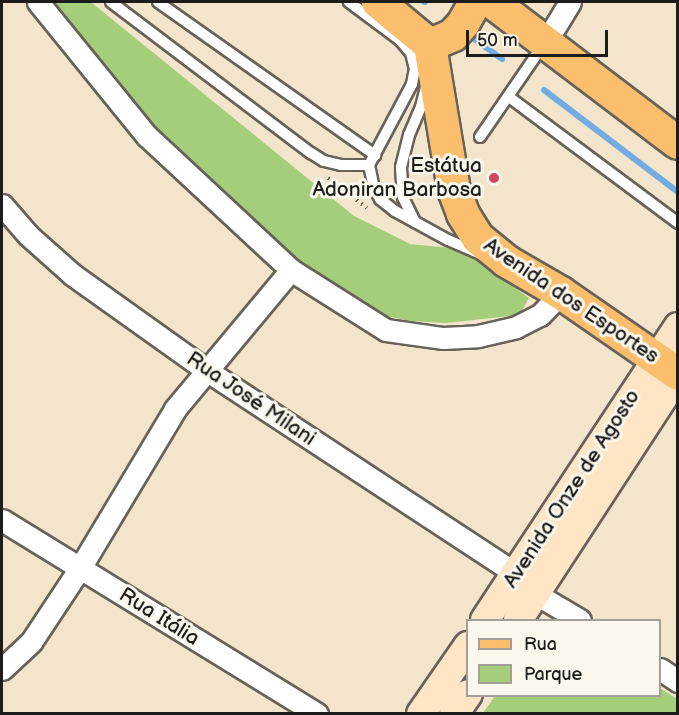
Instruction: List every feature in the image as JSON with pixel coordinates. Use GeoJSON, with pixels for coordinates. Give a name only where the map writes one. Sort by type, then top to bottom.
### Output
{"type":"FeatureCollection","features":[{"type":"Feature","properties":{"kind":"main road"},"geometry":{"type":"LineString","coordinates":[[378,2],[432,50],[453,35],[463,24],[475,2]]}},
{"type":"Feature","properties":{"kind":"main road"},"geometry":{"type":"LineString","coordinates":[[492,2],[678,143]]}},
{"type":"Feature","properties":{"kind":"main road","name":"Avenida dos Esportes"},"geometry":{"type":"LineString","coordinates":[[432,50],[454,190],[463,214],[478,238],[506,261],[561,293],[671,369]]}},
{"type":"Feature","properties":{"kind":"main road","name":"Avenida Onze de Agosto"},"geometry":{"type":"LineString","coordinates":[[519,619],[671,369],[678,327]]}},
{"type":"Feature","properties":{"kind":"main road","name":"Avenida Onze de Agosto"},"geometry":{"type":"LineString","coordinates":[[486,619],[516,574],[671,369]]}},
{"type":"Feature","properties":{"kind":"main road"},"geometry":{"type":"LineString","coordinates":[[421,714],[466,649]]}},
{"type":"Feature","properties":{"kind":"main road"},"geometry":{"type":"LineString","coordinates":[[454,714],[466,697]]}},
{"type":"Feature","properties":{"kind":"street"},"geometry":{"type":"LineString","coordinates":[[38,2],[147,136],[291,270],[386,330],[442,338],[478,336],[516,327],[540,315],[561,293]]}},
{"type":"Feature","properties":{"kind":"street"},"geometry":{"type":"LineString","coordinates":[[545,43],[570,2]]}},
{"type":"Feature","properties":{"kind":"street","name":"Rua José Milani"},"geometry":{"type":"LineString","coordinates":[[2,205],[28,235],[73,275],[206,370],[516,574]]}},
{"type":"Feature","properties":{"kind":"street"},"geometry":{"type":"LineString","coordinates":[[2,669],[31,642],[80,568],[175,409],[291,270]]}},
{"type":"Feature","properties":{"kind":"street","name":"Rua Itália"},"geometry":{"type":"LineString","coordinates":[[2,520],[317,714]]}},
{"type":"Feature","properties":{"kind":"street"},"geometry":{"type":"LineString","coordinates":[[536,594],[577,619]]}},
{"type":"Feature","properties":{"kind":"street"},"geometry":{"type":"LineString","coordinates":[[661,670],[678,681]]}},
{"type":"Feature","properties":{"kind":"lane"},"geometry":{"type":"LineString","coordinates":[[111,2],[324,161],[340,165],[372,160]]}},
{"type":"Feature","properties":{"kind":"lane"},"geometry":{"type":"LineString","coordinates":[[158,2],[372,160]]}},
{"type":"Feature","properties":{"kind":"lane"},"geometry":{"type":"LineString","coordinates":[[349,2],[400,40],[411,53],[415,69],[412,84],[372,160],[374,188],[380,199],[448,240],[488,257],[506,261]]}},
{"type":"Feature","properties":{"kind":"lane"},"geometry":{"type":"LineString","coordinates":[[480,137],[545,43]]}},
{"type":"Feature","properties":{"kind":"lane"},"geometry":{"type":"LineString","coordinates":[[415,222],[403,197],[401,167],[409,135],[421,107],[432,50]]}},
{"type":"Feature","properties":{"kind":"lane"},"geometry":{"type":"LineString","coordinates":[[509,97],[678,223]]}},
{"type":"Feature","properties":{"kind":"green space"},"geometry":{"type":"Polygon","coordinates":[[[52,2],[91,2],[354,216],[410,244],[460,249],[529,298],[519,315],[446,323],[410,321],[376,314],[312,275],[171,145],[88,51],[52,2]]]}},
{"type":"Feature","properties":{"kind":"green space"},"geometry":{"type":"Polygon","coordinates":[[[661,689],[677,699],[677,713],[483,713],[494,697],[661,697],[661,689]]]}},
{"type":"Feature","properties":{"kind":"waterway"},"geometry":{"type":"LineString","coordinates":[[473,38],[502,59]]}},
{"type":"Feature","properties":{"kind":"waterway"},"geometry":{"type":"LineString","coordinates":[[544,90],[678,192]]}},
{"type":"Feature","properties":{"kind":"place","name":"Estátua Adoniran Barbosa"},"geometry":{"type":"Point","coordinates":[494,178]}}]}
